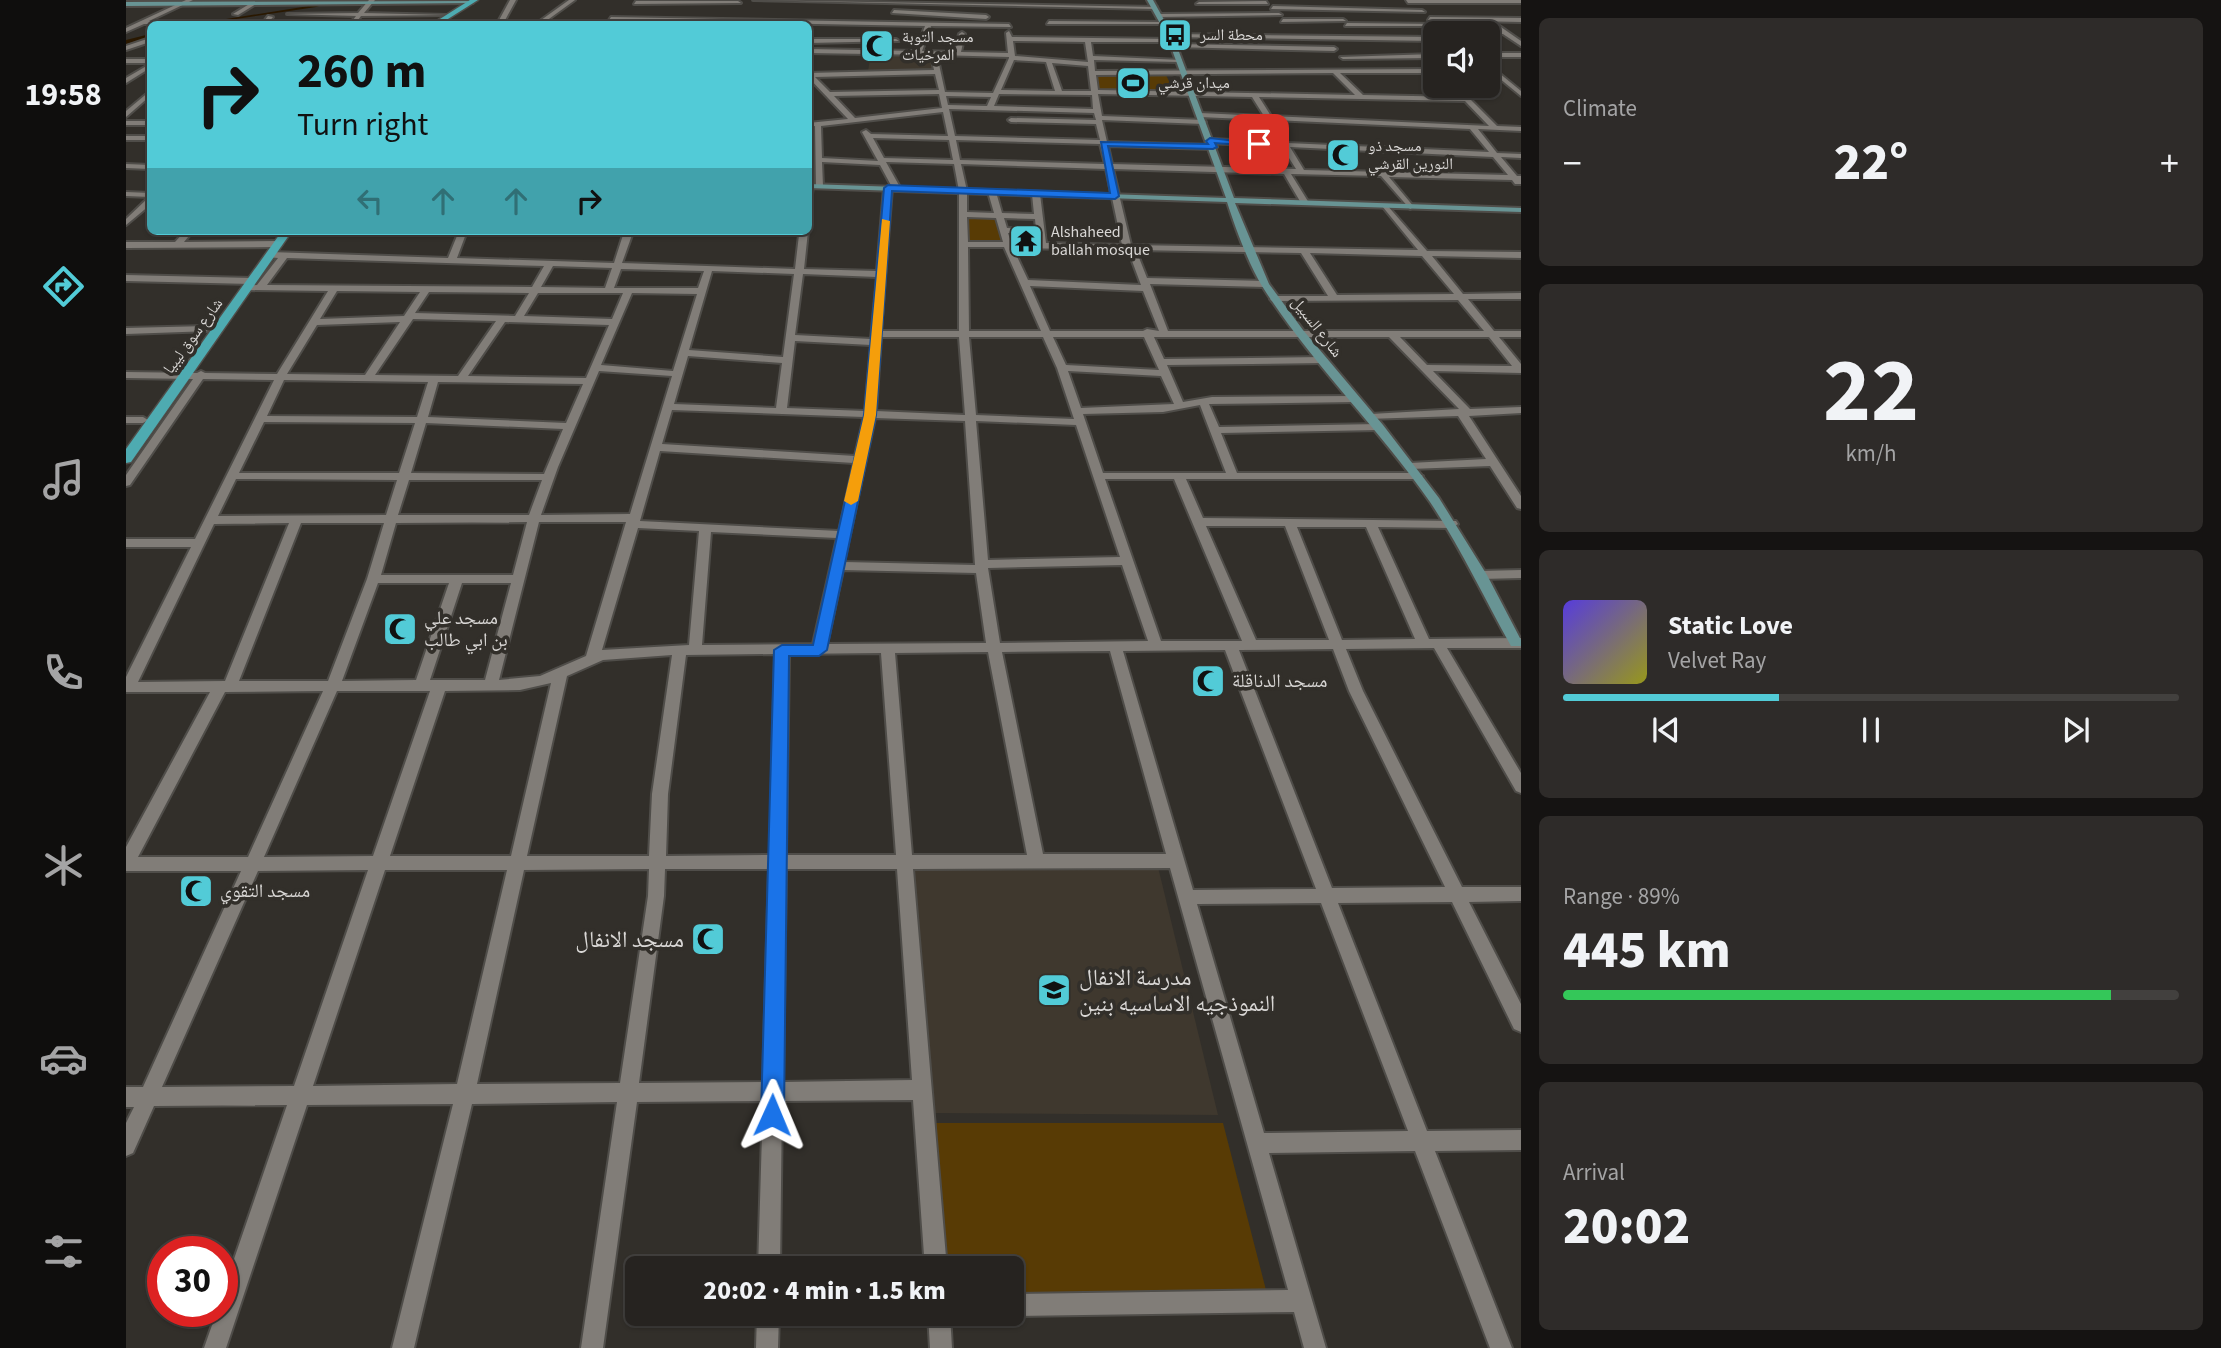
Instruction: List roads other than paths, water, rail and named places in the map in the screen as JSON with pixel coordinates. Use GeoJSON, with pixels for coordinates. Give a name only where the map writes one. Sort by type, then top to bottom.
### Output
{"type":"FeatureCollection","features":[{"type":"Feature","properties":{"kind":"main road"},"geometry":{"type":"LineString","coordinates":[[438,21],[470,2]]}},
{"type":"Feature","properties":{"kind":"main road"},"geometry":{"type":"LineString","coordinates":[[440,21],[470,2]]}},
{"type":"Feature","properties":{"kind":"main road","name":"شارع سوق ليبيا"},"geometry":{"type":"LineString","coordinates":[[126,444],[250,285],[276,246]]}},
{"type":"Feature","properties":{"kind":"main road","name":"شارع سوق ليبيا"},"geometry":{"type":"LineString","coordinates":[[126,459],[208,329],[250,285]]}},
{"type":"Feature","properties":{"kind":"street"},"geometry":{"type":"LineString","coordinates":[[126,30],[190,0]]}},
{"type":"Feature","properties":{"kind":"street"},"geometry":{"type":"LineString","coordinates":[[502,21],[513,0]]}},
{"type":"Feature","properties":{"kind":"street"},"geometry":{"type":"LineString","coordinates":[[541,21],[572,0]]}},
{"type":"Feature","properties":{"kind":"street"},"geometry":{"type":"LineString","coordinates":[[644,0],[633,4],[738,2],[732,21]]}},
{"type":"Feature","properties":{"kind":"street"},"geometry":{"type":"LineString","coordinates":[[756,0],[1154,8]]}},
{"type":"Feature","properties":{"kind":"street"},"geometry":{"type":"LineString","coordinates":[[797,21],[805,0]]}},
{"type":"Feature","properties":{"kind":"street","name":"شارع السبيل"},"geometry":{"type":"LineString","coordinates":[[1150,0],[1172,41],[1265,284],[1322,360],[1414,471],[1452,524],[1518,643]]}},
{"type":"Feature","properties":{"kind":"street"},"geometry":{"type":"LineString","coordinates":[[1197,2],[1283,0]]}},
{"type":"Feature","properties":{"kind":"street"},"geometry":{"type":"LineString","coordinates":[[1408,0],[1521,1]]}},
{"type":"Feature","properties":{"kind":"street"},"geometry":{"type":"LineString","coordinates":[[1408,0],[1432,21]]}},
{"type":"Feature","properties":{"kind":"street"},"geometry":{"type":"LineString","coordinates":[[829,51],[826,25],[831,1]]}},
{"type":"Feature","properties":{"kind":"street"},"geometry":{"type":"LineString","coordinates":[[891,1],[897,52]]}},
{"type":"Feature","properties":{"kind":"street"},"geometry":{"type":"LineString","coordinates":[[1264,1],[1281,18],[1292,37]]}},
{"type":"Feature","properties":{"kind":"street"},"geometry":{"type":"LineString","coordinates":[[354,21],[370,2]]}},
{"type":"Feature","properties":{"kind":"street"},"geometry":{"type":"LineString","coordinates":[[126,4],[470,2]]}},
{"type":"Feature","properties":{"kind":"street"},"geometry":{"type":"LineString","coordinates":[[855,26],[864,2]]}},
{"type":"Feature","properties":{"kind":"street"},"geometry":{"type":"LineString","coordinates":[[1197,2],[1212,16]]}},
{"type":"Feature","properties":{"kind":"street"},"geometry":{"type":"LineString","coordinates":[[990,107],[1012,56],[1007,3]]}},
{"type":"Feature","properties":{"kind":"street"},"geometry":{"type":"LineString","coordinates":[[236,14],[253,4]]}},
{"type":"Feature","properties":{"kind":"street"},"geometry":{"type":"LineString","coordinates":[[943,26],[952,4]]}},
{"type":"Feature","properties":{"kind":"street"},"geometry":{"type":"LineString","coordinates":[[1046,6],[1051,39]]}},
{"type":"Feature","properties":{"kind":"street"},"geometry":{"type":"LineString","coordinates":[[1087,7],[1092,23]]}},
{"type":"Feature","properties":{"kind":"street"},"geometry":{"type":"LineString","coordinates":[[1273,8],[1422,12]]}},
{"type":"Feature","properties":{"kind":"street"},"geometry":{"type":"LineString","coordinates":[[1331,9],[1360,38]]}},
{"type":"Feature","properties":{"kind":"street"},"geometry":{"type":"LineString","coordinates":[[893,12],[1009,22]]}},
{"type":"Feature","properties":{"kind":"street"},"geometry":{"type":"LineString","coordinates":[[610,21],[620,13]]}},
{"type":"Feature","properties":{"kind":"street"},"geometry":{"type":"LineString","coordinates":[[290,14],[445,15]]}},
{"type":"Feature","properties":{"kind":"street"},"geometry":{"type":"LineString","coordinates":[[1160,16],[1281,18],[1423,26]]}},
{"type":"Feature","properties":{"kind":"street"},"geometry":{"type":"LineString","coordinates":[[1189,16],[1208,36]]}},
{"type":"Feature","properties":{"kind":"street"},"geometry":{"type":"LineString","coordinates":[[267,21],[270,17]]}},
{"type":"Feature","properties":{"kind":"street"},"geometry":{"type":"LineString","coordinates":[[1430,19],[1521,20]]}},
{"type":"Feature","properties":{"kind":"street"},"geometry":{"type":"LineString","coordinates":[[1488,20],[1521,44]]}},
{"type":"Feature","properties":{"kind":"street"},"geometry":{"type":"LineString","coordinates":[[927,29],[1009,22]]}},
{"type":"Feature","properties":{"kind":"street"},"geometry":{"type":"LineString","coordinates":[[126,23],[147,23]]}},
{"type":"Feature","properties":{"kind":"street"},"geometry":{"type":"LineString","coordinates":[[1049,23],[1164,24]]}},
{"type":"Feature","properties":{"kind":"street"},"geometry":{"type":"LineString","coordinates":[[1107,23],[1112,40]]}},
{"type":"Feature","properties":{"kind":"street"},"geometry":{"type":"LineString","coordinates":[[812,25],[895,26],[927,29],[938,33]]}},
{"type":"Feature","properties":{"kind":"street"},"geometry":{"type":"LineString","coordinates":[[1238,27],[1267,56]]}},
{"type":"Feature","properties":{"kind":"street"},"geometry":{"type":"LineString","coordinates":[[918,53],[927,29]]}},
{"type":"Feature","properties":{"kind":"street"},"geometry":{"type":"LineString","coordinates":[[950,34],[974,35]]}},
{"type":"Feature","properties":{"kind":"street"},"geometry":{"type":"LineString","coordinates":[[958,54],[962,34]]}},
{"type":"Feature","properties":{"kind":"street"},"geometry":{"type":"LineString","coordinates":[[998,36],[1334,49]]}},
{"type":"Feature","properties":{"kind":"street"},"geometry":{"type":"LineString","coordinates":[[1172,41],[1208,36],[1423,39]]}},
{"type":"Feature","properties":{"kind":"street"},"geometry":{"type":"LineString","coordinates":[[1320,37],[1361,71]]}},
{"type":"Feature","properties":{"kind":"street"},"geometry":{"type":"LineString","coordinates":[[1065,39],[1066,62]]}},
{"type":"Feature","properties":{"kind":"street"},"geometry":{"type":"LineString","coordinates":[[1088,40],[1093,92],[1115,196],[1129,248],[1164,332]]}},
{"type":"Feature","properties":{"kind":"street"},"geometry":{"type":"LineString","coordinates":[[126,48],[147,41]]}},
{"type":"Feature","properties":{"kind":"street"},"geometry":{"type":"LineString","coordinates":[[812,41],[896,41]]}},
{"type":"Feature","properties":{"kind":"street"},"geometry":{"type":"LineString","coordinates":[[126,48],[147,49]]}},
{"type":"Feature","properties":{"kind":"street"},"geometry":{"type":"LineString","coordinates":[[812,51],[1012,56],[1066,62],[1178,60]]}},
{"type":"Feature","properties":{"kind":"street"},"geometry":{"type":"LineString","coordinates":[[865,74],[867,52]]}},
{"type":"Feature","properties":{"kind":"street"},"geometry":{"type":"LineString","coordinates":[[934,53],[963,191],[964,334],[981,567],[994,648],[1036,860]]}},
{"type":"Feature","properties":{"kind":"street"},"geometry":{"type":"LineString","coordinates":[[1500,55],[1521,55]]}},
{"type":"Feature","properties":{"kind":"street"},"geometry":{"type":"LineString","coordinates":[[1343,57],[1423,57]]}},
{"type":"Feature","properties":{"kind":"street"},"geometry":{"type":"LineString","coordinates":[[126,61],[147,63]]}},
{"type":"Feature","properties":{"kind":"street"},"geometry":{"type":"LineString","coordinates":[[1048,61],[1059,92]]}},
{"type":"Feature","properties":{"kind":"street"},"geometry":{"type":"LineString","coordinates":[[1275,64],[1283,72]]}},
{"type":"Feature","properties":{"kind":"street"},"geometry":{"type":"LineString","coordinates":[[129,79],[147,65]]}},
{"type":"Feature","properties":{"kind":"street"},"geometry":{"type":"LineString","coordinates":[[1091,73],[1423,69]]}},
{"type":"Feature","properties":{"kind":"street"},"geometry":{"type":"LineString","coordinates":[[1334,71],[1361,97]]}},
{"type":"Feature","properties":{"kind":"street"},"geometry":{"type":"LineString","coordinates":[[812,75],[936,72]]}},
{"type":"Feature","properties":{"kind":"street"},"geometry":{"type":"LineString","coordinates":[[1241,72],[1250,80]]}},
{"type":"Feature","properties":{"kind":"street"},"geometry":{"type":"LineString","coordinates":[[129,79],[147,76]]}},
{"type":"Feature","properties":{"kind":"street"},"geometry":{"type":"LineString","coordinates":[[1500,76],[1521,94]]}},
{"type":"Feature","properties":{"kind":"street"},"geometry":{"type":"LineString","coordinates":[[812,78],[856,120],[868,136],[893,188],[880,274],[870,415],[819,650]]}},
{"type":"Feature","properties":{"kind":"street"},"geometry":{"type":"LineString","coordinates":[[829,94],[1093,92],[1192,95],[1256,92],[1266,96],[1468,99],[1495,128]]}},
{"type":"Feature","properties":{"kind":"street"},"geometry":{"type":"LineString","coordinates":[[1256,92],[1301,171]]}},
{"type":"Feature","properties":{"kind":"street"},"geometry":{"type":"LineString","coordinates":[[901,93],[907,114]]}},
{"type":"Feature","properties":{"kind":"street"},"geometry":{"type":"LineString","coordinates":[[1350,97],[1357,106]]}},
{"type":"Feature","properties":{"kind":"street"},"geometry":{"type":"LineString","coordinates":[[126,100],[147,100]]}},
{"type":"Feature","properties":{"kind":"street"},"geometry":{"type":"LineString","coordinates":[[126,115],[147,100]]}},
{"type":"Feature","properties":{"kind":"street"},"geometry":{"type":"LineString","coordinates":[[812,125],[945,108],[1009,108],[1098,117]]}},
{"type":"Feature","properties":{"kind":"street"},"geometry":{"type":"LineString","coordinates":[[1009,108],[1014,140]]}},
{"type":"Feature","properties":{"kind":"street"},"geometry":{"type":"LineString","coordinates":[[1365,114],[1372,123]]}},
{"type":"Feature","properties":{"kind":"street"},"geometry":{"type":"LineString","coordinates":[[1011,120],[1098,117],[1269,119],[1521,129]]}},
{"type":"Feature","properties":{"kind":"street"},"geometry":{"type":"LineString","coordinates":[[126,123],[147,123]]}},
{"type":"Feature","properties":{"kind":"street"},"geometry":{"type":"LineString","coordinates":[[818,124],[819,186]]}},
{"type":"Feature","properties":{"kind":"street"},"geometry":{"type":"LineString","coordinates":[[1472,127],[1518,178],[1521,186]]}},
{"type":"Feature","properties":{"kind":"street"},"geometry":{"type":"LineString","coordinates":[[868,136],[1284,145],[1521,156]]}},
{"type":"Feature","properties":{"kind":"street"},"geometry":{"type":"LineString","coordinates":[[126,138],[147,138]]}},
{"type":"Feature","properties":{"kind":"street"},"geometry":{"type":"LineString","coordinates":[[819,160],[1518,178]]}},
{"type":"Feature","properties":{"kind":"street"},"geometry":{"type":"LineString","coordinates":[[126,166],[147,167]]}},
{"type":"Feature","properties":{"kind":"street"},"geometry":{"type":"LineString","coordinates":[[1286,171],[1305,203]]}},
{"type":"Feature","properties":{"kind":"street"},"geometry":{"type":"LineString","coordinates":[[1382,174],[1410,207]]}},
{"type":"Feature","properties":{"kind":"street"},"geometry":{"type":"LineString","coordinates":[[812,188],[893,188],[1521,210]]}},
{"type":"Feature","properties":{"kind":"street"},"geometry":{"type":"LineString","coordinates":[[992,192],[1008,246],[1062,368],[1100,476],[1125,561],[1156,646]]}},
{"type":"Feature","properties":{"kind":"street"},"geometry":{"type":"LineString","coordinates":[[126,194],[147,195]]}},
{"type":"Feature","properties":{"kind":"street"},"geometry":{"type":"LineString","coordinates":[[1036,194],[1042,246]]}},
{"type":"Feature","properties":{"kind":"street"},"geometry":{"type":"LineString","coordinates":[[126,223],[147,204]]}},
{"type":"Feature","properties":{"kind":"street"},"geometry":{"type":"LineString","coordinates":[[1386,206],[1521,369]]}},
{"type":"Feature","properties":{"kind":"street"},"geometry":{"type":"LineString","coordinates":[[963,214],[1038,217]]}},
{"type":"Feature","properties":{"kind":"street"},"geometry":{"type":"LineString","coordinates":[[1003,230],[1040,232]]}},
{"type":"Feature","properties":{"kind":"street"},"geometry":{"type":"LineString","coordinates":[[177,245],[186,235]]}},
{"type":"Feature","properties":{"kind":"street"},"geometry":{"type":"LineString","coordinates":[[452,259],[461,235]]}},
{"type":"Feature","properties":{"kind":"street"},"geometry":{"type":"LineString","coordinates":[[126,245],[276,246],[452,259],[526,244],[603,235]]}},
{"type":"Feature","properties":{"kind":"street"},"geometry":{"type":"LineString","coordinates":[[609,290],[628,235]]}},
{"type":"Feature","properties":{"kind":"street"},"geometry":{"type":"LineString","coordinates":[[781,410],[804,235]]}},
{"type":"Feature","properties":{"kind":"street"},"geometry":{"type":"LineString","coordinates":[[526,244],[551,262],[880,274]]}},
{"type":"Feature","properties":{"kind":"street"},"geometry":{"type":"LineString","coordinates":[[964,244],[1521,256]]}},
{"type":"Feature","properties":{"kind":"street"},"geometry":{"type":"LineString","coordinates":[[1305,252],[1334,298]]}},
{"type":"Feature","properties":{"kind":"street"},"geometry":{"type":"LineString","coordinates":[[518,319],[551,262]]}},
{"type":"Feature","properties":{"kind":"street"},"geometry":{"type":"LineString","coordinates":[[593,657],[709,268]]}},
{"type":"Feature","properties":{"kind":"street"},"geometry":{"type":"LineString","coordinates":[[126,278],[334,289],[703,291]]}},
{"type":"Feature","properties":{"kind":"street"},"geometry":{"type":"LineString","coordinates":[[1025,283],[1265,284]]}},
{"type":"Feature","properties":{"kind":"street"},"geometry":{"type":"LineString","coordinates":[[334,289],[281,376],[127,687],[490,686],[532,683],[560,674],[593,657],[616,653],[688,650],[1518,643]]}},
{"type":"Feature","properties":{"kind":"street"},"geometry":{"type":"LineString","coordinates":[[369,377],[426,290]]}},
{"type":"Feature","properties":{"kind":"street"},"geometry":{"type":"LineString","coordinates":[[490,686],[534,518],[629,290]]}},
{"type":"Feature","properties":{"kind":"street"},"geometry":{"type":"LineString","coordinates":[[1275,299],[1521,296]]}},
{"type":"Feature","properties":{"kind":"street"},"geometry":{"type":"LineString","coordinates":[[313,322],[409,318],[616,323]]}},
{"type":"Feature","properties":{"kind":"street"},"geometry":{"type":"LineString","coordinates":[[461,379],[502,319]]}},
{"type":"Feature","properties":{"kind":"street"},"geometry":{"type":"LineString","coordinates":[[126,331],[208,329]]}},
{"type":"Feature","properties":{"kind":"street"},"geometry":{"type":"LineString","coordinates":[[789,338],[1147,332],[1521,334]]}},
{"type":"Feature","properties":{"kind":"street"},"geometry":{"type":"LineString","coordinates":[[1147,332],[1180,406]]}},
{"type":"Feature","properties":{"kind":"street"},"geometry":{"type":"LineString","coordinates":[[1391,333],[1464,412],[1521,505]]}},
{"type":"Feature","properties":{"kind":"street"},"geometry":{"type":"LineString","coordinates":[[685,353],[786,360]]}},
{"type":"Feature","properties":{"kind":"street"},"geometry":{"type":"LineString","coordinates":[[1062,368],[1163,368],[1322,360]]}},
{"type":"Feature","properties":{"kind":"street"},"geometry":{"type":"LineString","coordinates":[[597,368],[679,374]]}},
{"type":"Feature","properties":{"kind":"street"},"geometry":{"type":"LineString","coordinates":[[1424,368],[1521,369]]}},
{"type":"Feature","properties":{"kind":"street"},"geometry":{"type":"LineString","coordinates":[[126,483],[201,374]]}},
{"type":"Feature","properties":{"kind":"street"},"geometry":{"type":"LineString","coordinates":[[126,375],[591,381]]}},
{"type":"Feature","properties":{"kind":"street"},"geometry":{"type":"LineString","coordinates":[[126,1146],[332,685],[373,579],[434,378]]}},
{"type":"Feature","properties":{"kind":"street"},"geometry":{"type":"LineString","coordinates":[[669,407],[970,418],[1079,416],[1180,406],[1203,401],[1355,399]]}},
{"type":"Feature","properties":{"kind":"street"},"geometry":{"type":"LineString","coordinates":[[1203,401],[1233,476]]}},
{"type":"Feature","properties":{"kind":"street"},"geometry":{"type":"LineString","coordinates":[[1371,417],[1521,410]]}},
{"type":"Feature","properties":{"kind":"street"},"geometry":{"type":"LineString","coordinates":[[261,419],[423,420],[571,426]]}},
{"type":"Feature","properties":{"kind":"street"},"geometry":{"type":"LineString","coordinates":[[126,421],[143,420]]}},
{"type":"Feature","properties":{"kind":"street"},"geometry":{"type":"LineString","coordinates":[[1215,430],[1379,427]]}},
{"type":"Feature","properties":{"kind":"street"},"geometry":{"type":"LineString","coordinates":[[656,447],[860,460]]}},
{"type":"Feature","properties":{"kind":"street"},"geometry":{"type":"LineString","coordinates":[[1100,476],[1179,477],[1414,471],[1493,462]]}},
{"type":"Feature","properties":{"kind":"street"},"geometry":{"type":"LineString","coordinates":[[232,476],[549,477]]}},
{"type":"Feature","properties":{"kind":"street"},"geometry":{"type":"LineString","coordinates":[[1179,477],[1251,645]]}},
{"type":"Feature","properties":{"kind":"street"},"geometry":{"type":"LineString","coordinates":[[212,520],[534,518],[633,521],[705,528],[844,535]]}},
{"type":"Feature","properties":{"kind":"street"},"geometry":{"type":"LineString","coordinates":[[296,520],[225,687],[126,864],[1178,861]]}},
{"type":"Feature","properties":{"kind":"street"},"geometry":{"type":"LineString","coordinates":[[1198,522],[1452,524]]}},
{"type":"Feature","properties":{"kind":"street"},"geometry":{"type":"LineString","coordinates":[[1289,522],[1372,726],[1459,894],[1521,1023]]}},
{"type":"Feature","properties":{"kind":"street"},"geometry":{"type":"LineString","coordinates":[[1370,523],[1431,644],[1521,787]]}},
{"type":"Feature","properties":{"kind":"street"},"geometry":{"type":"LineString","coordinates":[[592,1348],[649,951],[658,862],[660,794],[688,650],[705,528]]}},
{"type":"Feature","properties":{"kind":"street"},"geometry":{"type":"LineString","coordinates":[[126,543],[200,543]]}},
{"type":"Feature","properties":{"kind":"street"},"geometry":{"type":"LineString","coordinates":[[838,566],[981,567],[1125,561]]}},
{"type":"Feature","properties":{"kind":"street"},"geometry":{"type":"LineString","coordinates":[[1481,575],[1521,574]]}},
{"type":"Feature","properties":{"kind":"street"},"geometry":{"type":"LineString","coordinates":[[373,579],[518,579]]}},
{"type":"Feature","properties":{"kind":"street"},"geometry":{"type":"LineString","coordinates":[[215,1348],[379,863],[430,686],[457,579]]}},
{"type":"Feature","properties":{"kind":"street"},"geometry":{"type":"LineString","coordinates":[[1230,645],[1501,1348]]}},
{"type":"Feature","properties":{"kind":"street"},"geometry":{"type":"LineString","coordinates":[[1115,646],[1315,1348]]}},
{"type":"Feature","properties":{"kind":"street"},"geometry":{"type":"LineString","coordinates":[[769,1256],[782,650]]}},
{"type":"Feature","properties":{"kind":"street"},"geometry":{"type":"LineString","coordinates":[[888,650],[935,1256]]}},
{"type":"Feature","properties":{"kind":"street"},"geometry":{"type":"LineString","coordinates":[[403,1348],[465,1093],[560,674]]}},
{"type":"Feature","properties":{"kind":"street"},"geometry":{"type":"LineString","coordinates":[[1188,897],[1326,898],[1521,894]]}},
{"type":"Feature","properties":{"kind":"street"},"geometry":{"type":"LineString","coordinates":[[126,1097],[921,1090]]}},
{"type":"Feature","properties":{"kind":"street"},"geometry":{"type":"LineString","coordinates":[[1257,1143],[1521,1140]]}},
{"type":"Feature","properties":{"kind":"street"},"geometry":{"type":"LineString","coordinates":[[1024,1305],[1301,1301]]}},
{"type":"Feature","properties":{"kind":"street"},"geometry":{"type":"LineString","coordinates":[[767,1348],[768,1326]]}},
{"type":"Feature","properties":{"kind":"street"},"geometry":{"type":"LineString","coordinates":[[940,1326],[942,1348]]}},
{"type":"Feature","properties":{"kind":"waterway"},"geometry":{"type":"LineString","coordinates":[[217,21],[316,6],[335,0]]}},
{"type":"Feature","properties":{"kind":"waterway"},"geometry":{"type":"LineString","coordinates":[[126,42],[147,37]]}},
{"type":"Feature","properties":{"kind":"place","name":"محطة السر"},"geometry":{"type":"Point","coordinates":[1175,35]}},
{"type":"Feature","properties":{"kind":"place","name":"مسجد التوبة المرخيات"},"geometry":{"type":"Point","coordinates":[877,46]}},
{"type":"Feature","properties":{"kind":"place","name":"ميدان قرشي"},"geometry":{"type":"Point","coordinates":[1133,83]}},
{"type":"Feature","properties":{"kind":"place","name":"مسجد ذو النورين القرشي"},"geometry":{"type":"Point","coordinates":[1343,155]}},
{"type":"Feature","properties":{"kind":"place","name":"Alshaheed ballah mosque"},"geometry":{"type":"Point","coordinates":[1026,241]}},
{"type":"Feature","properties":{"kind":"place","name":"مسجد علي بن ابي طالب"},"geometry":{"type":"Point","coordinates":[400,629]}},
{"type":"Feature","properties":{"kind":"place","name":"مسجد الدناقلة"},"geometry":{"type":"Point","coordinates":[1208,681]}},
{"type":"Feature","properties":{"kind":"place","name":"مسجد التقوي"},"geometry":{"type":"Point","coordinates":[196,891]}},
{"type":"Feature","properties":{"kind":"place","name":"مسجد الانفال"},"geometry":{"type":"Point","coordinates":[708,939]}},
{"type":"Feature","properties":{"kind":"place","name":"مدرسة الانفال النموذجيه الاساسيه بنين"},"geometry":{"type":"Point","coordinates":[1054,990]}}]}
